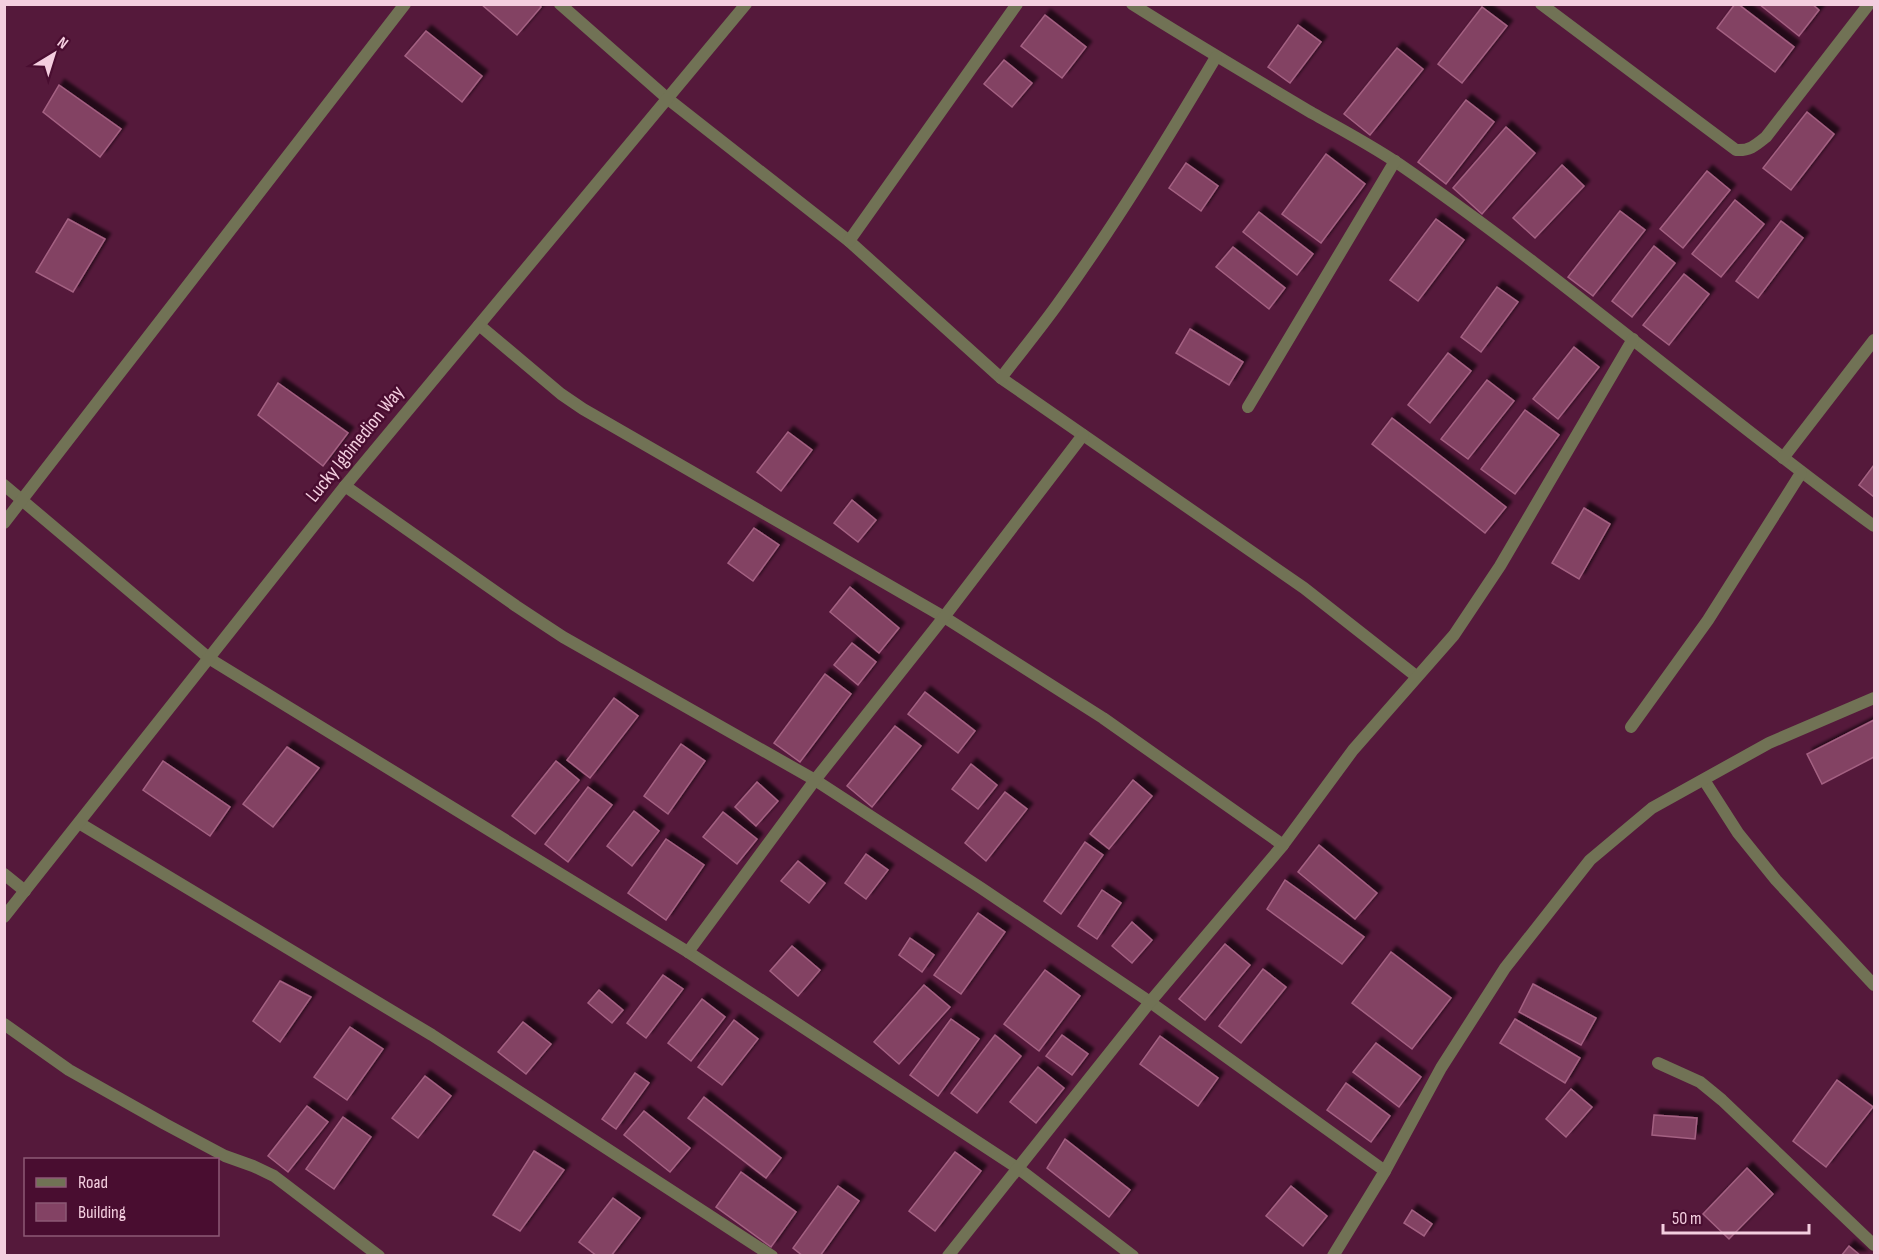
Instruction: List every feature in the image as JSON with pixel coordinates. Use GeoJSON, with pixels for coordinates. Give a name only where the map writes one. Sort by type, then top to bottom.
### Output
{"type":"FeatureCollection","features":[{"type":"Feature","properties":{"kind":"street"},"geometry":{"type":"LineString","coordinates":[[4,523],[405,4]]}},
{"type":"Feature","properties":{"kind":"street"},"geometry":{"type":"LineString","coordinates":[[560,4],[668,99],[849,241],[1001,378],[1304,588],[1416,676]]}},
{"type":"Feature","properties":{"kind":"street","name":"Lucky Igbinedion Way"},"geometry":{"type":"LineString","coordinates":[[4,917],[210,660],[345,486],[746,4]]}},
{"type":"Feature","properties":{"kind":"street"},"geometry":{"type":"LineString","coordinates":[[849,241],[1017,4]]}},
{"type":"Feature","properties":{"kind":"street"},"geometry":{"type":"LineString","coordinates":[[1132,4],[1216,57],[1395,161],[1442,194],[1633,339],[1801,473],[1875,526]]}},
{"type":"Feature","properties":{"kind":"street"},"geometry":{"type":"LineString","coordinates":[[1541,4],[1736,150],[1745,151],[1766,137],[1869,4]]}},
{"type":"Feature","properties":{"kind":"street"},"geometry":{"type":"LineString","coordinates":[[1001,378],[1084,266],[1144,175],[1216,57]]}},
{"type":"Feature","properties":{"kind":"street"},"geometry":{"type":"LineString","coordinates":[[1248,407],[1395,161]]}},
{"type":"Feature","properties":{"kind":"street"},"geometry":{"type":"LineString","coordinates":[[479,325],[561,394],[583,409],[944,617],[1103,718],[1283,845]]}},
{"type":"Feature","properties":{"kind":"street"},"geometry":{"type":"LineString","coordinates":[[948,1256],[1150,1002],[1283,845],[1353,750],[1454,635],[1500,566],[1633,339]]}},
{"type":"Feature","properties":{"kind":"street"},"geometry":{"type":"LineString","coordinates":[[1784,458],[1875,340]]}},
{"type":"Feature","properties":{"kind":"street"},"geometry":{"type":"LineString","coordinates":[[688,952],[815,780],[944,617],[1083,435]]}},
{"type":"Feature","properties":{"kind":"street"},"geometry":{"type":"LineString","coordinates":[[1631,728],[1721,600],[1801,473]]}},
{"type":"Feature","properties":{"kind":"street"},"geometry":{"type":"LineString","coordinates":[[4,485],[210,660],[688,952],[1019,1169],[1133,1256]]}},
{"type":"Feature","properties":{"kind":"street"},"geometry":{"type":"LineString","coordinates":[[345,486],[563,637],[815,780],[1150,1002],[1384,1171]]}},
{"type":"Feature","properties":{"kind":"street"},"geometry":{"type":"LineString","coordinates":[[1333,1256],[1384,1171],[1441,1068],[1505,969],[1590,860],[1652,808],[1769,743],[1875,698]]}},
{"type":"Feature","properties":{"kind":"street"},"geometry":{"type":"LineString","coordinates":[[1704,780],[1738,833],[1776,880],[1875,985]]}},
{"type":"Feature","properties":{"kind":"street"},"geometry":{"type":"LineString","coordinates":[[79,824],[451,1048],[772,1256]]}},
{"type":"Feature","properties":{"kind":"street"},"geometry":{"type":"LineString","coordinates":[[4,874],[25,891]]}},
{"type":"Feature","properties":{"kind":"street"},"geometry":{"type":"LineString","coordinates":[[4,1024],[69,1070],[165,1125],[225,1156],[274,1176],[379,1256]]}},
{"type":"Feature","properties":{"kind":"street"},"geometry":{"type":"LineString","coordinates":[[1658,1063],[1700,1082],[1722,1100],[1875,1245]]}},
{"type":"Feature","properties":{"kind":"building"},"geometry":{"type":"Polygon","coordinates":[[[481,4],[539,4],[541,7],[517,35],[481,4]]]}},
{"type":"Feature","properties":{"kind":"building"},"geometry":{"type":"Polygon","coordinates":[[[1735,4],[1794,47],[1775,72],[1717,28],[1735,4]]]}},
{"type":"Feature","properties":{"kind":"building"},"geometry":{"type":"Polygon","coordinates":[[[1759,4],[1812,4],[1819,10],[1799,36],[1759,4]]]}},
{"type":"Feature","properties":{"kind":"building"},"geometry":{"type":"Polygon","coordinates":[[[1482,7],[1507,26],[1462,83],[1438,64],[1482,7]]]}},
{"type":"Feature","properties":{"kind":"building"},"geometry":{"type":"Polygon","coordinates":[[[1045,15],[1086,47],[1062,78],[1021,46],[1045,15]]]}},
{"type":"Feature","properties":{"kind":"building"},"geometry":{"type":"Polygon","coordinates":[[[1298,25],[1321,42],[1290,83],[1268,67],[1298,25]]]}},
{"type":"Feature","properties":{"kind":"building"},"geometry":{"type":"Polygon","coordinates":[[[426,31],[482,76],[462,102],[405,56],[426,31]]]}},
{"type":"Feature","properties":{"kind":"building"},"geometry":{"type":"Polygon","coordinates":[[[1397,48],[1423,69],[1370,135],[1344,114],[1397,48]]]}},
{"type":"Feature","properties":{"kind":"building"},"geometry":{"type":"Polygon","coordinates":[[[1004,60],[1032,83],[1012,107],[984,84],[1004,60]]]}},
{"type":"Feature","properties":{"kind":"building"},"geometry":{"type":"Polygon","coordinates":[[[59,85],[121,129],[100,157],[43,112],[59,85]]]}},
{"type":"Feature","properties":{"kind":"building"},"geometry":{"type":"Polygon","coordinates":[[[1466,100],[1494,122],[1446,184],[1418,162],[1466,100]]]}},
{"type":"Feature","properties":{"kind":"building"},"geometry":{"type":"Polygon","coordinates":[[[1807,112],[1834,134],[1791,190],[1763,168],[1807,112]]]}},
{"type":"Feature","properties":{"kind":"building"},"geometry":{"type":"Polygon","coordinates":[[[1506,127],[1535,153],[1482,214],[1453,188],[1506,127]]]}},
{"type":"Feature","properties":{"kind":"building"},"geometry":{"type":"Polygon","coordinates":[[[1326,154],[1365,184],[1321,243],[1282,214],[1326,154]]]}},
{"type":"Feature","properties":{"kind":"building"},"geometry":{"type":"Polygon","coordinates":[[[1186,163],[1218,186],[1201,211],[1169,188],[1186,163]]]}},
{"type":"Feature","properties":{"kind":"building"},"geometry":{"type":"Polygon","coordinates":[[[1562,165],[1584,186],[1535,238],[1513,218],[1562,165]]]}},
{"type":"Feature","properties":{"kind":"building"},"geometry":{"type":"Polygon","coordinates":[[[1707,171],[1730,190],[1683,248],[1660,229],[1707,171]]]}},
{"type":"Feature","properties":{"kind":"building"},"geometry":{"type":"Polygon","coordinates":[[[1735,200],[1764,224],[1721,277],[1692,254],[1735,200]]]}},
{"type":"Feature","properties":{"kind":"building"},"geometry":{"type":"Polygon","coordinates":[[[1620,211],[1645,230],[1593,296],[1568,277],[1620,211]]]}},
{"type":"Feature","properties":{"kind":"building"},"geometry":{"type":"Polygon","coordinates":[[[1259,212],[1313,254],[1297,275],[1243,232],[1259,212]]]}},
{"type":"Feature","properties":{"kind":"building"},"geometry":{"type":"Polygon","coordinates":[[[68,219],[105,239],[73,292],[36,272],[68,219]]]}},
{"type":"Feature","properties":{"kind":"building"},"geometry":{"type":"Polygon","coordinates":[[[1436,219],[1464,240],[1418,301],[1390,280],[1436,219]]]}},
{"type":"Feature","properties":{"kind":"building"},"geometry":{"type":"Polygon","coordinates":[[[1781,221],[1803,238],[1758,298],[1736,281],[1781,221]]]}},
{"type":"Feature","properties":{"kind":"building"},"geometry":{"type":"Polygon","coordinates":[[[1654,246],[1675,263],[1632,317],[1612,301],[1654,246]]]}},
{"type":"Feature","properties":{"kind":"building"},"geometry":{"type":"Polygon","coordinates":[[[1233,247],[1285,288],[1269,309],[1216,267],[1233,247]]]}},
{"type":"Feature","properties":{"kind":"building"},"geometry":{"type":"Polygon","coordinates":[[[1684,274],[1709,294],[1669,345],[1643,325],[1684,274]]]}},
{"type":"Feature","properties":{"kind":"building"},"geometry":{"type":"Polygon","coordinates":[[[1497,287],[1518,302],[1481,352],[1461,337],[1497,287]]]}},
{"type":"Feature","properties":{"kind":"building"},"geometry":{"type":"Polygon","coordinates":[[[1190,329],[1243,362],[1229,385],[1176,353],[1190,329]]]}},
{"type":"Feature","properties":{"kind":"building"},"geometry":{"type":"Polygon","coordinates":[[[1574,347],[1599,367],[1558,419],[1533,399],[1574,347]]]}},
{"type":"Feature","properties":{"kind":"building"},"geometry":{"type":"Polygon","coordinates":[[[1448,353],[1471,371],[1430,423],[1408,405],[1448,353]]]}},
{"type":"Feature","properties":{"kind":"building"},"geometry":{"type":"Polygon","coordinates":[[[1487,380],[1514,401],[1468,459],[1441,439],[1487,380]]]}},
{"type":"Feature","properties":{"kind":"building"},"geometry":{"type":"Polygon","coordinates":[[[278,383],[348,433],[323,466],[258,415],[278,383]]]}},
{"type":"Feature","properties":{"kind":"building"},"geometry":{"type":"Polygon","coordinates":[[[1525,410],[1559,435],[1515,494],[1481,469],[1525,410]]]}},
{"type":"Feature","properties":{"kind":"building"},"geometry":{"type":"Polygon","coordinates":[[[1392,418],[1506,507],[1485,533],[1372,444],[1392,418]]]}},
{"type":"Feature","properties":{"kind":"building"},"geometry":{"type":"Polygon","coordinates":[[[788,432],[812,450],[781,491],[757,472],[788,432]]]}},
{"type":"Feature","properties":{"kind":"building"},"geometry":{"type":"Polygon","coordinates":[[[1874,465],[1874,497],[1859,485],[1874,465]]]}},
{"type":"Feature","properties":{"kind":"building"},"geometry":{"type":"Polygon","coordinates":[[[852,500],[876,520],[858,542],[834,523],[852,500]]]}},
{"type":"Feature","properties":{"kind":"building"},"geometry":{"type":"Polygon","coordinates":[[[1584,508],[1610,524],[1579,579],[1552,563],[1584,508]]]}},
{"type":"Feature","properties":{"kind":"building"},"geometry":{"type":"Polygon","coordinates":[[[754,528],[779,545],[753,581],[728,563],[754,528]]]}},
{"type":"Feature","properties":{"kind":"building"},"geometry":{"type":"Polygon","coordinates":[[[850,587],[899,628],[879,653],[830,612],[850,587]]]}},
{"type":"Feature","properties":{"kind":"building"},"geometry":{"type":"Polygon","coordinates":[[[852,643],[876,662],[858,685],[834,665],[852,643]]]}},
{"type":"Feature","properties":{"kind":"building"},"geometry":{"type":"Polygon","coordinates":[[[825,674],[851,694],[800,762],[774,743],[825,674]]]}},
{"type":"Feature","properties":{"kind":"building"},"geometry":{"type":"Polygon","coordinates":[[[925,692],[975,731],[958,753],[908,714],[925,692]]]}},
{"type":"Feature","properties":{"kind":"building"},"geometry":{"type":"Polygon","coordinates":[[[614,698],[638,716],[590,778],[567,760],[614,698]]]}},
{"type":"Feature","properties":{"kind":"building"},"geometry":{"type":"Polygon","coordinates":[[[1874,720],[1874,757],[1822,784],[1807,754],[1874,720]]]}},
{"type":"Feature","properties":{"kind":"building"},"geometry":{"type":"Polygon","coordinates":[[[895,726],[921,746],[872,807],[847,786],[895,726]]]}},
{"type":"Feature","properties":{"kind":"building"},"geometry":{"type":"Polygon","coordinates":[[[681,744],[705,761],[668,814],[644,796],[681,744]]]}},
{"type":"Feature","properties":{"kind":"building"},"geometry":{"type":"Polygon","coordinates":[[[287,747],[319,768],[273,827],[243,804],[287,747]]]}},
{"type":"Feature","properties":{"kind":"building"},"geometry":{"type":"Polygon","coordinates":[[[163,761],[230,807],[210,836],[143,790],[163,761]]]}},
{"type":"Feature","properties":{"kind":"building"},"geometry":{"type":"Polygon","coordinates":[[[556,761],[579,780],[535,834],[512,816],[556,761]]]}},
{"type":"Feature","properties":{"kind":"building"},"geometry":{"type":"Polygon","coordinates":[[[971,764],[997,785],[978,809],[952,789],[971,764]]]}},
{"type":"Feature","properties":{"kind":"building"},"geometry":{"type":"Polygon","coordinates":[[[1133,780],[1152,796],[1109,849],[1090,834],[1133,780]]]}},
{"type":"Feature","properties":{"kind":"building"},"geometry":{"type":"Polygon","coordinates":[[[757,782],[778,801],[756,826],[735,807],[757,782]]]}},
{"type":"Feature","properties":{"kind":"building"},"geometry":{"type":"Polygon","coordinates":[[[588,787],[612,805],[568,862],[545,844],[588,787]]]}},
{"type":"Feature","properties":{"kind":"building"},"geometry":{"type":"Polygon","coordinates":[[[1005,792],[1027,809],[986,861],[965,843],[1005,792]]]}},
{"type":"Feature","properties":{"kind":"building"},"geometry":{"type":"Polygon","coordinates":[[[634,811],[659,831],[632,866],[607,846],[634,811]]]}},
{"type":"Feature","properties":{"kind":"building"},"geometry":{"type":"Polygon","coordinates":[[[723,812],[757,839],[737,864],[703,837],[723,812]]]}},
{"type":"Feature","properties":{"kind":"building"},"geometry":{"type":"Polygon","coordinates":[[[666,839],[704,865],[666,920],[628,893],[666,839]]]}},
{"type":"Feature","properties":{"kind":"building"},"geometry":{"type":"Polygon","coordinates":[[[1085,842],[1103,855],[1061,914],[1044,901],[1085,842]]]}},
{"type":"Feature","properties":{"kind":"building"},"geometry":{"type":"Polygon","coordinates":[[[1319,845],[1377,893],[1355,919],[1298,872],[1319,845]]]}},
{"type":"Feature","properties":{"kind":"building"},"geometry":{"type":"Polygon","coordinates":[[[866,854],[888,870],[866,899],[845,883],[866,854]]]}},
{"type":"Feature","properties":{"kind":"building"},"geometry":{"type":"Polygon","coordinates":[[[798,861],[825,883],[809,903],[781,881],[798,861]]]}},
{"type":"Feature","properties":{"kind":"building"},"geometry":{"type":"Polygon","coordinates":[[[1285,880],[1364,937],[1342,964],[1267,909],[1285,880]]]}},
{"type":"Feature","properties":{"kind":"building"},"geometry":{"type":"Polygon","coordinates":[[[1102,890],[1121,903],[1097,939],[1078,926],[1102,890]]]}},
{"type":"Feature","properties":{"kind":"building"},"geometry":{"type":"Polygon","coordinates":[[[978,913],[1005,932],[961,994],[934,975],[978,913]]]}},
{"type":"Feature","properties":{"kind":"building"},"geometry":{"type":"Polygon","coordinates":[[[1132,922],[1152,940],[1132,963],[1112,946],[1132,922]]]}},
{"type":"Feature","properties":{"kind":"building"},"geometry":{"type":"Polygon","coordinates":[[[910,938],[934,955],[922,972],[899,955],[910,938]]]}},
{"type":"Feature","properties":{"kind":"building"},"geometry":{"type":"Polygon","coordinates":[[[1225,944],[1250,965],[1205,1020],[1179,999],[1225,944]]]}},
{"type":"Feature","properties":{"kind":"building"},"geometry":{"type":"Polygon","coordinates":[[[792,946],[820,970],[798,996],[770,971],[792,946]]]}},
{"type":"Feature","properties":{"kind":"building"},"geometry":{"type":"Polygon","coordinates":[[[1391,952],[1451,998],[1412,1049],[1352,1003],[1391,952]]]}},
{"type":"Feature","properties":{"kind":"building"},"geometry":{"type":"Polygon","coordinates":[[[1263,969],[1286,987],[1241,1043],[1219,1026],[1263,969]]]}},
{"type":"Feature","properties":{"kind":"building"},"geometry":{"type":"Polygon","coordinates":[[[1045,970],[1080,996],[1039,1051],[1004,1024],[1045,970]]]}},
{"type":"Feature","properties":{"kind":"building"},"geometry":{"type":"Polygon","coordinates":[[[663,975],[683,989],[646,1038],[627,1023],[663,975]]]}},
{"type":"Feature","properties":{"kind":"building"},"geometry":{"type":"Polygon","coordinates":[[[280,981],[311,997],[280,1042],[253,1021],[280,981]]]}},
{"type":"Feature","properties":{"kind":"building"},"geometry":{"type":"Polygon","coordinates":[[[1533,984],[1596,1018],[1581,1045],[1519,1012],[1533,984]]]}},
{"type":"Feature","properties":{"kind":"building"},"geometry":{"type":"Polygon","coordinates":[[[924,985],[950,1007],[899,1064],[874,1042],[924,985]]]}},
{"type":"Feature","properties":{"kind":"building"},"geometry":{"type":"Polygon","coordinates":[[[599,990],[623,1010],[612,1023],[588,1003],[599,990]]]}},
{"type":"Feature","properties":{"kind":"building"},"geometry":{"type":"Polygon","coordinates":[[[702,999],[725,1017],[691,1061],[668,1043],[702,999]]]}},
{"type":"Feature","properties":{"kind":"building"},"geometry":{"type":"Polygon","coordinates":[[[951,1019],[979,1039],[938,1096],[910,1075],[951,1019]]]}},
{"type":"Feature","properties":{"kind":"building"},"geometry":{"type":"Polygon","coordinates":[[[1515,1019],[1580,1058],[1565,1083],[1500,1043],[1515,1019]]]}},
{"type":"Feature","properties":{"kind":"building"},"geometry":{"type":"Polygon","coordinates":[[[734,1020],[758,1039],[722,1085],[698,1067],[734,1020]]]}},
{"type":"Feature","properties":{"kind":"building"},"geometry":{"type":"Polygon","coordinates":[[[523,1022],[551,1044],[526,1074],[498,1052],[523,1022]]]}},
{"type":"Feature","properties":{"kind":"building"},"geometry":{"type":"Polygon","coordinates":[[[350,1027],[383,1049],[347,1100],[314,1077],[350,1027]]]}},
{"type":"Feature","properties":{"kind":"building"},"geometry":{"type":"Polygon","coordinates":[[[995,1035],[1021,1056],[977,1113],[951,1093],[995,1035]]]}},
{"type":"Feature","properties":{"kind":"building"},"geometry":{"type":"Polygon","coordinates":[[[1062,1035],[1088,1054],[1072,1075],[1046,1056],[1062,1035]]]}},
{"type":"Feature","properties":{"kind":"building"},"geometry":{"type":"Polygon","coordinates":[[[1160,1036],[1218,1078],[1198,1106],[1140,1064],[1160,1036]]]}},
{"type":"Feature","properties":{"kind":"building"},"geometry":{"type":"Polygon","coordinates":[[[1376,1043],[1421,1077],[1399,1107],[1353,1072],[1376,1043]]]}},
{"type":"Feature","properties":{"kind":"building"},"geometry":{"type":"Polygon","coordinates":[[[1038,1067],[1064,1088],[1036,1123],[1010,1102],[1038,1067]]]}},
{"type":"Feature","properties":{"kind":"building"},"geometry":{"type":"Polygon","coordinates":[[[635,1073],[649,1083],[616,1129],[602,1119],[635,1073]]]}},
{"type":"Feature","properties":{"kind":"building"},"geometry":{"type":"Polygon","coordinates":[[[425,1076],[451,1096],[418,1138],[392,1118],[425,1076]]]}},
{"type":"Feature","properties":{"kind":"building"},"geometry":{"type":"Polygon","coordinates":[[[1837,1080],[1873,1107],[1826,1167],[1793,1141],[1837,1080]]]}},
{"type":"Feature","properties":{"kind":"building"},"geometry":{"type":"Polygon","coordinates":[[[1346,1083],[1390,1116],[1371,1142],[1327,1110],[1346,1083]]]}},
{"type":"Feature","properties":{"kind":"building"},"geometry":{"type":"Polygon","coordinates":[[[1571,1089],[1592,1107],[1566,1137],[1546,1119],[1571,1089]]]}},
{"type":"Feature","properties":{"kind":"building"},"geometry":{"type":"Polygon","coordinates":[[[704,1097],[781,1158],[766,1178],[688,1118],[704,1097]]]}},
{"type":"Feature","properties":{"kind":"building"},"geometry":{"type":"Polygon","coordinates":[[[307,1106],[328,1122],[288,1172],[268,1156],[307,1106]]]}},
{"type":"Feature","properties":{"kind":"building"},"geometry":{"type":"Polygon","coordinates":[[[644,1111],[690,1148],[670,1172],[624,1135],[644,1111]]]}},
{"type":"Feature","properties":{"kind":"building"},"geometry":{"type":"Polygon","coordinates":[[[1654,1115],[1697,1118],[1695,1139],[1652,1135],[1654,1115]]]}},
{"type":"Feature","properties":{"kind":"building"},"geometry":{"type":"Polygon","coordinates":[[[343,1117],[371,1137],[334,1189],[306,1169],[343,1117]]]}},
{"type":"Feature","properties":{"kind":"building"},"geometry":{"type":"Polygon","coordinates":[[[1065,1139],[1130,1190],[1109,1217],[1047,1168],[1065,1139]]]}},
{"type":"Feature","properties":{"kind":"building"},"geometry":{"type":"Polygon","coordinates":[[[534,1151],[564,1170],[520,1231],[493,1215],[534,1151]]]}},
{"type":"Feature","properties":{"kind":"building"},"geometry":{"type":"Polygon","coordinates":[[[955,1152],[981,1171],[935,1231],[909,1211],[955,1152]]]}},
{"type":"Feature","properties":{"kind":"building"},"geometry":{"type":"Polygon","coordinates":[[[1747,1168],[1773,1194],[1729,1239],[1703,1214],[1747,1168]]]}},
{"type":"Feature","properties":{"kind":"building"},"geometry":{"type":"Polygon","coordinates":[[[741,1172],[796,1212],[771,1247],[716,1207],[741,1172]]]}},
{"type":"Feature","properties":{"kind":"building"},"geometry":{"type":"Polygon","coordinates":[[[838,1186],[859,1201],[820,1256],[803,1256],[793,1248],[838,1186]]]}},
{"type":"Feature","properties":{"kind":"building"},"geometry":{"type":"Polygon","coordinates":[[[1291,1186],[1327,1216],[1303,1246],[1266,1216],[1291,1186]]]}},
{"type":"Feature","properties":{"kind":"building"},"geometry":{"type":"Polygon","coordinates":[[[613,1198],[640,1218],[611,1256],[597,1256],[579,1242],[613,1198]]]}},
{"type":"Feature","properties":{"kind":"building"},"geometry":{"type":"Polygon","coordinates":[[[1412,1210],[1432,1224],[1424,1236],[1404,1223],[1412,1210]]]}},
{"type":"Feature","properties":{"kind":"building"},"geometry":{"type":"Polygon","coordinates":[[[1849,1246],[1861,1256],[1841,1256],[1849,1246]]]}}]}
